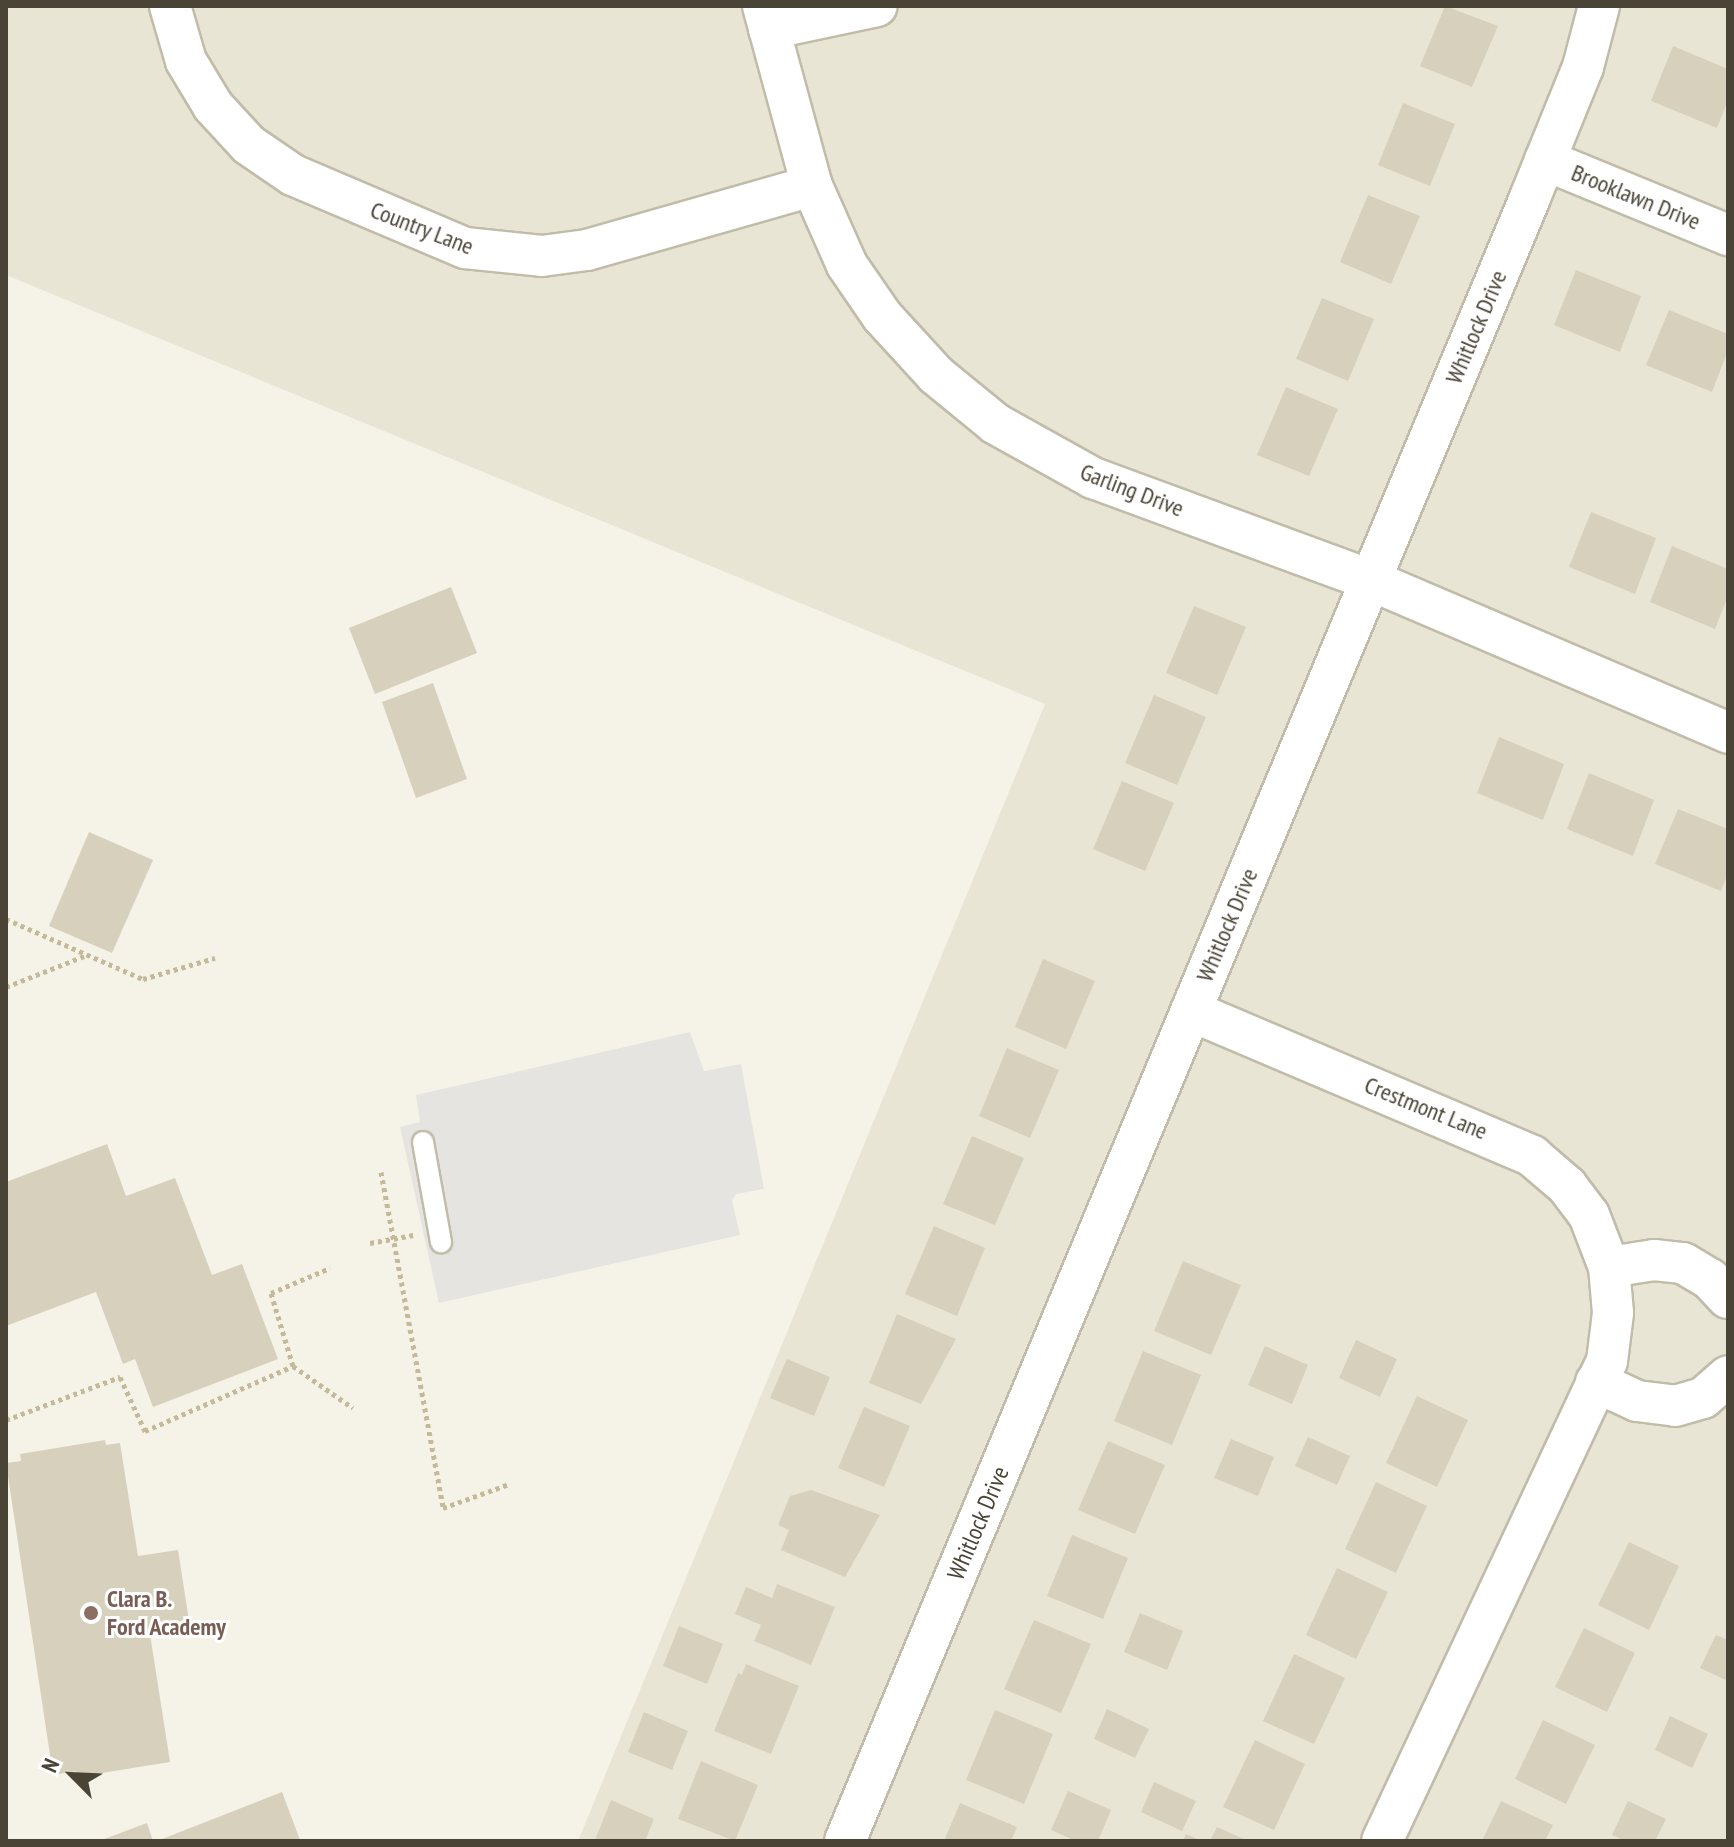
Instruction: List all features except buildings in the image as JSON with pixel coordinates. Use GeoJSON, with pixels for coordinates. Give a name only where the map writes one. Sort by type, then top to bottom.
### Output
{"type":"FeatureCollection","features":[{"type":"Feature","properties":{"kind":"street","name":"Country Lane"},"geometry":{"type":"LineString","coordinates":[[170,6],[186,61],[213,106],[249,145],[293,175],[465,248],[542,256],[587,250],[812,186]]}},
{"type":"Feature","properties":{"kind":"street"},"geometry":{"type":"LineString","coordinates":[[766,18],[877,6]]}},
{"type":"Feature","properties":{"kind":"street","name":"Whitlock Drive"},"geometry":{"type":"LineString","coordinates":[[845,1841],[1545,160],[1583,67],[1599,6]]}},
{"type":"Feature","properties":{"kind":"street","name":"Garling Drive"},"geometry":{"type":"LineString","coordinates":[[766,18],[812,186],[847,265],[882,316],[936,375],[996,424],[1093,478],[1370,580],[1728,733]]}},
{"type":"Feature","properties":{"kind":"street","name":"Brooklawn Drive"},"geometry":{"type":"LineString","coordinates":[[1545,160],[1728,235]]}},
{"type":"Feature","properties":{"kind":"street","name":"Crestmont Lane"},"geometry":{"type":"LineString","coordinates":[[1191,1011],[1532,1156],[1567,1186],[1589,1215],[1609,1267],[1611,1342],[1596,1382],[1382,1841]]}},
{"type":"Feature","properties":{"kind":"street"},"geometry":{"type":"LineString","coordinates":[[1609,1267],[1654,1260],[1683,1263],[1710,1279],[1728,1298]]}},
{"type":"Feature","properties":{"kind":"street"},"geometry":{"type":"LineString","coordinates":[[1596,1382],[1637,1401],[1675,1406],[1703,1398],[1728,1376]]}},
{"type":"Feature","properties":{"kind":"lane"},"geometry":{"type":"LineString","coordinates":[[423,1142],[433,1237]]}},
{"type":"Feature","properties":{"kind":"path"},"geometry":{"type":"LineString","coordinates":[[6,919],[143,979],[215,958]]}},
{"type":"Feature","properties":{"kind":"path"},"geometry":{"type":"LineString","coordinates":[[6,987],[88,955]]}},
{"type":"Feature","properties":{"kind":"path"},"geometry":{"type":"LineString","coordinates":[[381,1172],[443,1508],[509,1484]]}},
{"type":"Feature","properties":{"kind":"path"},"geometry":{"type":"LineString","coordinates":[[370,1243],[392,1238],[433,1237]]}},
{"type":"Feature","properties":{"kind":"path"},"geometry":{"type":"LineString","coordinates":[[330,1268],[271,1293],[293,1366],[353,1408]]}},
{"type":"Feature","properties":{"kind":"path"},"geometry":{"type":"LineString","coordinates":[[6,1420],[120,1377],[145,1431],[293,1366]]}},
{"type":"Feature","properties":{"kind":"shaded area"},"geometry":{"type":"Polygon","coordinates":[[[6,6],[1728,6],[1728,1841],[578,1841],[1045,704],[6,275],[6,6]]]}},
{"type":"Feature","properties":{"kind":"shaded area"},"geometry":{"type":"Polygon","coordinates":[[[690,1032],[704,1071],[741,1064],[764,1189],[736,1194],[732,1201],[740,1235],[439,1303],[400,1127],[420,1122],[416,1095],[690,1032]]]}},
{"type":"Feature","properties":{"kind":"place","name":"Clara B. Ford Academy"},"geometry":{"type":"Point","coordinates":[91,1613]}}]}
